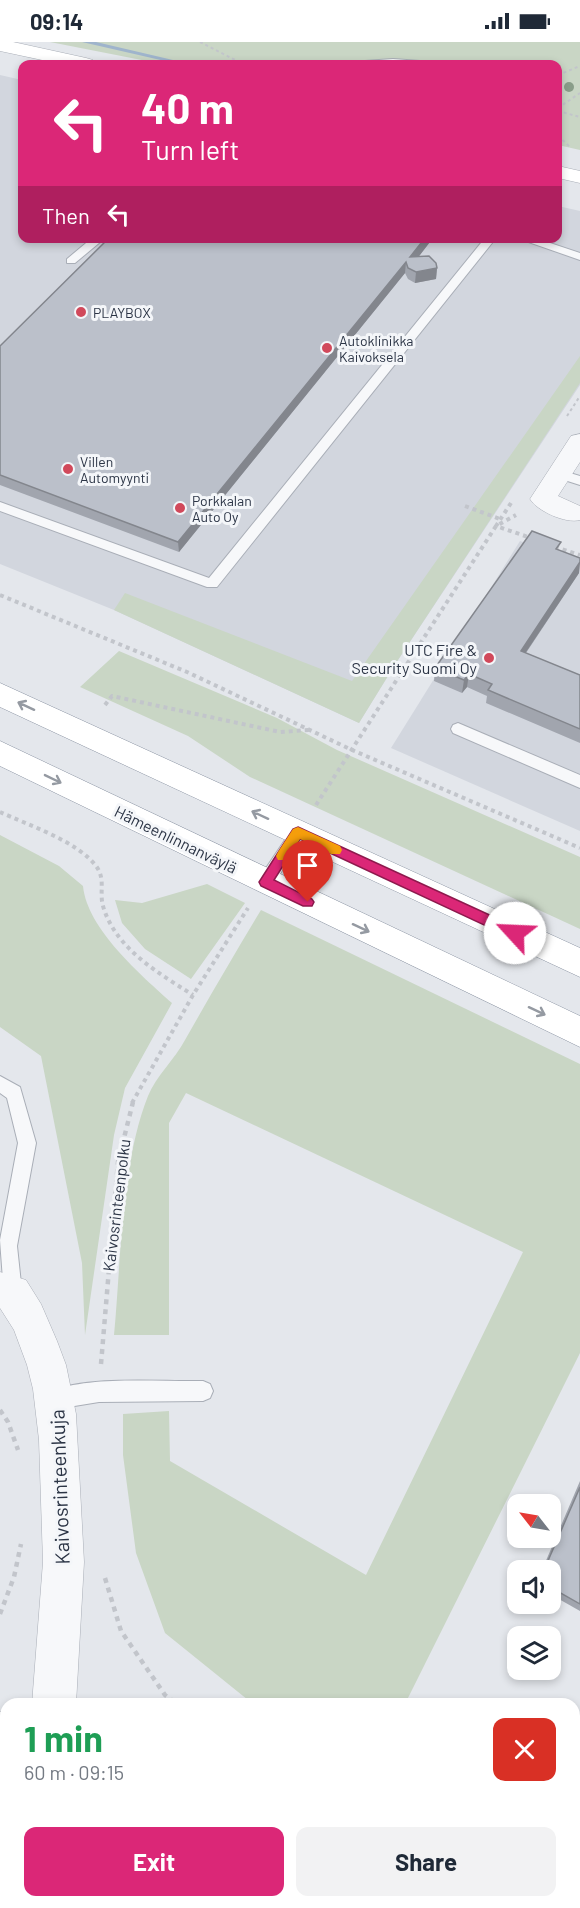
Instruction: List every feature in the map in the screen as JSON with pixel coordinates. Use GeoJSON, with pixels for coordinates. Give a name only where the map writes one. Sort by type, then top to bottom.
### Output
{"type":"FeatureCollection","features":[{"type":"Feature","properties":{"kind":"main road"},"geometry":{"type":"LineString","coordinates":[[0,45],[68,60]]}},
{"type":"Feature","properties":{"kind":"main road"},"geometry":{"type":"LineString","coordinates":[[562,173],[580,177]]}},
{"type":"Feature","properties":{"kind":"main road"},"geometry":{"type":"LineString","coordinates":[[0,694],[580,963]]}},
{"type":"Feature","properties":{"kind":"main road","name":"Hämeenlinnanväylä"},"geometry":{"type":"LineString","coordinates":[[0,753],[257,895],[580,1032]]}},
{"type":"Feature","properties":{"kind":"street"},"geometry":{"type":"LineString","coordinates":[[573,513],[543,499],[570,477],[580,442]]}},
{"type":"Feature","properties":{"kind":"street","name":"Kaivosrinteenkuja"},"geometry":{"type":"LineString","coordinates":[[6,1292],[25,1311],[42,1348],[56,1399],[63,1570],[54,1698]]}},
{"type":"Feature","properties":{"kind":"lane"},"geometry":{"type":"LineString","coordinates":[[71,261],[94,243]]}},
{"type":"Feature","properties":{"kind":"lane"},"geometry":{"type":"LineString","coordinates":[[0,506],[212,584],[487,243]]}},
{"type":"Feature","properties":{"kind":"lane"},"geometry":{"type":"LineString","coordinates":[[537,243],[580,257]]}},
{"type":"Feature","properties":{"kind":"lane"},"geometry":{"type":"LineString","coordinates":[[458,729],[580,782]]}},
{"type":"Feature","properties":{"kind":"lane"},"geometry":{"type":"LineString","coordinates":[[257,895],[298,832]]}},
{"type":"Feature","properties":{"kind":"lane"},"geometry":{"type":"LineString","coordinates":[[0,1084],[14,1093],[27,1143],[8,1246],[6,1292]]}},
{"type":"Feature","properties":{"kind":"lane"},"geometry":{"type":"LineString","coordinates":[[56,1399],[99,1392],[203,1391]]}},
{"type":"Feature","properties":{"kind":"path"},"geometry":{"type":"LineString","coordinates":[[200,42],[235,60]]}},
{"type":"Feature","properties":{"kind":"path"},"geometry":{"type":"LineString","coordinates":[[562,73],[580,66]]}},
{"type":"Feature","properties":{"kind":"path"},"geometry":{"type":"LineString","coordinates":[[562,106],[580,93]]}},
{"type":"Feature","properties":{"kind":"path"},"geometry":{"type":"LineString","coordinates":[[562,110],[580,117]]}},
{"type":"Feature","properties":{"kind":"path"},"geometry":{"type":"LineString","coordinates":[[315,806],[496,526],[543,499]]}},
{"type":"Feature","properties":{"kind":"path"},"geometry":{"type":"LineString","coordinates":[[465,506],[500,519]]}},
{"type":"Feature","properties":{"kind":"path"},"geometry":{"type":"LineString","coordinates":[[0,595],[187,672],[352,750],[580,848]]}},
{"type":"Feature","properties":{"kind":"path"},"geometry":{"type":"LineString","coordinates":[[105,705],[112,696],[280,732],[309,730]]}},
{"type":"Feature","properties":{"kind":"path"},"geometry":{"type":"LineString","coordinates":[[0,812],[84,854],[96,866],[104,883],[102,904],[120,938],[157,973],[193,995]]}},
{"type":"Feature","properties":{"kind":"path","name":"Kaivosrinteenpolku"},"geometry":{"type":"LineString","coordinates":[[99,1392],[118,1162],[132,1104],[193,995],[257,895]]}},
{"type":"Feature","properties":{"kind":"path"},"geometry":{"type":"LineString","coordinates":[[0,1410],[8,1422],[21,1460]]}},
{"type":"Feature","properties":{"kind":"path"},"geometry":{"type":"LineString","coordinates":[[0,1614],[14,1577],[21,1540]]}},
{"type":"Feature","properties":{"kind":"path"},"geometry":{"type":"LineString","coordinates":[[102,1567],[121,1631],[169,1698]]}},
{"type":"Feature","properties":{"kind":"shaded area"},"geometry":{"type":"Polygon","coordinates":[[[0,75],[18,79],[18,243],[562,243],[562,207],[580,211],[580,385],[396,663],[359,723],[114,610],[0,564],[0,75]]]}},
{"type":"Feature","properties":{"kind":"shaded area"},"geometry":{"type":"Polygon","coordinates":[[[520,541],[580,562],[580,831],[391,748],[520,541]]]}},
{"type":"Feature","properties":{"kind":"green space"},"geometry":{"type":"Polygon","coordinates":[[[50,42],[580,42],[580,150],[562,146],[562,60],[142,60],[50,42]]]}},
{"type":"Feature","properties":{"kind":"green space"},"geometry":{"type":"Polygon","coordinates":[[[580,356],[580,383],[359,723],[114,610],[125,593],[352,681],[580,356]]]}},
{"type":"Feature","properties":{"kind":"green space"},"geometry":{"type":"Polygon","coordinates":[[[119,651],[277,718],[337,750],[580,857],[580,929],[250,777],[188,736],[80,687],[119,651]]]}},
{"type":"Feature","properties":{"kind":"green space"},"geometry":{"type":"Polygon","coordinates":[[[0,835],[59,866],[83,886],[94,919],[105,935],[132,965],[172,1003],[125,1088],[114,1135],[85,1335],[82,1263],[41,1056],[0,1027],[0,835]]]}},
{"type":"Feature","properties":{"kind":"green space"},"geometry":{"type":"Polygon","coordinates":[[[207,884],[245,903],[191,979],[145,949],[122,923],[115,900],[142,903],[207,884]]]}},
{"type":"Feature","properties":{"kind":"green space"},"geometry":{"type":"Polygon","coordinates":[[[261,910],[580,1064],[580,1353],[510,1494],[507,1494],[507,1499],[408,1698],[246,1698],[165,1633],[136,1553],[123,1455],[123,1414],[169,1411],[170,1461],[366,1575],[523,1252],[186,1093],[169,1123],[169,1335],[114,1335],[127,1182],[132,1151],[148,1096],[181,1047],[261,910]]]}},
{"type":"Feature","properties":{"kind":"building"},"geometry":{"type":"Polygon","coordinates":[[[104,243],[421,243],[410,257],[429,256],[436,263],[437,268],[416,272],[408,268],[406,262],[178,542],[0,475],[0,346],[104,243]]]}},
{"type":"Feature","properties":{"kind":"building"},"geometry":{"type":"Polygon","coordinates":[[[532,531],[561,542],[556,549],[580,558],[580,562],[521,651],[580,675],[580,729],[488,690],[492,684],[469,674],[464,680],[435,668],[532,531]]]}},
{"type":"Feature","properties":{"kind":"building"},"geometry":{"type":"Polygon","coordinates":[[[580,1487],[580,1604],[561,1593],[561,1560],[548,1560],[554,1548],[561,1548],[561,1531],[580,1487]]]}},
{"type":"Feature","properties":{"kind":"waterway"},"geometry":{"type":"LineString","coordinates":[[86,42],[168,60]]}},
{"type":"Feature","properties":{"kind":"slow traffic"},"geometry":{"type":"LineString","coordinates":[[283,856],[298,832],[335,850]]}},
{"type":"Feature","properties":{"kind":"place","name":"PLAYBOX"},"geometry":{"type":"Point","coordinates":[81,312]}},
{"type":"Feature","properties":{"kind":"place","name":"Autoklinikka Kaivoksela"},"geometry":{"type":"Point","coordinates":[327,348]}},
{"type":"Feature","properties":{"kind":"place","name":"Villen Automyynti"},"geometry":{"type":"Point","coordinates":[68,469]}},
{"type":"Feature","properties":{"kind":"place","name":"Porkkalan Auto Oy"},"geometry":{"type":"Point","coordinates":[180,508]}},
{"type":"Feature","properties":{"kind":"place","name":"UTC Fire & Security Suomi Oy"},"geometry":{"type":"Point","coordinates":[489,658]}},
{"type":"Feature","properties":{"kind":"route"},"geometry":{"type":"LineString","coordinates":[[308,902],[266,882],[298,832],[515,933]]}}]}
